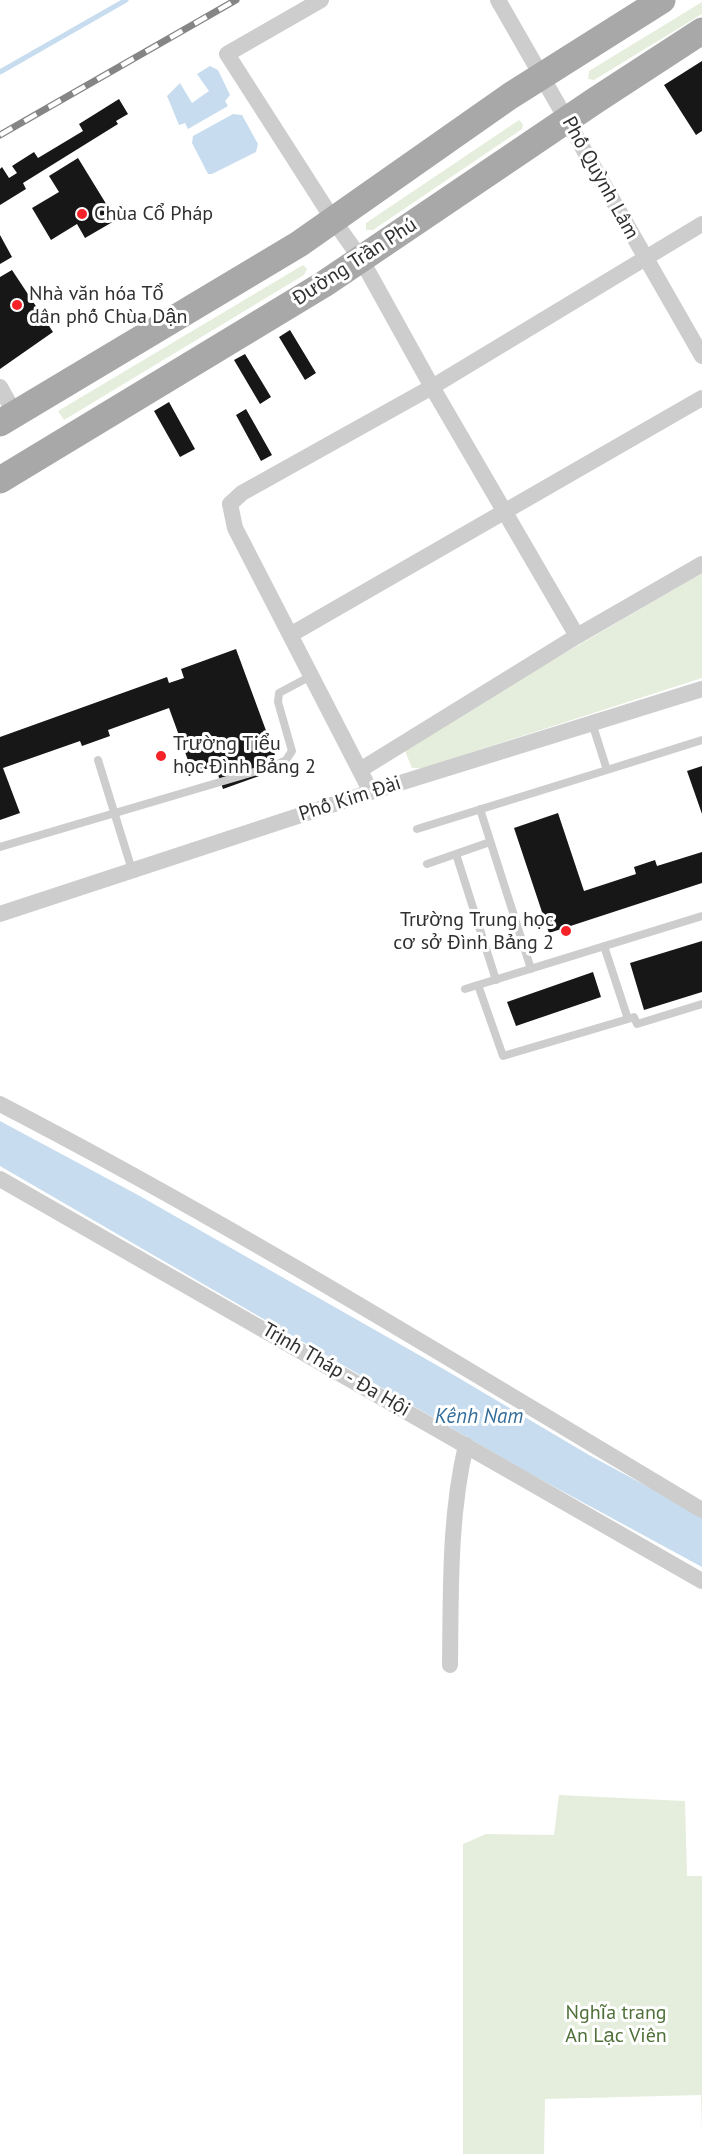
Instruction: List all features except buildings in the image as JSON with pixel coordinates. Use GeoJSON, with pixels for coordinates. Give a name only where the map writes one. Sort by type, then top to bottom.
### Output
{"type":"FeatureCollection","features":[{"type":"Feature","properties":{"kind":"main road"},"geometry":{"type":"LineString","coordinates":[[8,418],[334,221],[543,75],[662,0]]}},
{"type":"Feature","properties":{"kind":"main road","name":"Đường Trần Phú"},"geometry":{"type":"LineString","coordinates":[[0,480],[324,284],[702,31]]}},
{"type":"Feature","properties":{"kind":"street"},"geometry":{"type":"LineString","coordinates":[[321,0],[228,54],[334,221],[361,259],[432,387],[577,636]]}},
{"type":"Feature","properties":{"kind":"street","name":"Phố Quỳnh Lâm"},"geometry":{"type":"LineString","coordinates":[[498,0],[702,356]]}},
{"type":"Feature","properties":{"kind":"street"},"geometry":{"type":"LineString","coordinates":[[371,792],[235,528],[230,504],[242,493],[432,387],[702,224]]}},
{"type":"Feature","properties":{"kind":"street"},"geometry":{"type":"LineString","coordinates":[[0,387],[8,418]]}},
{"type":"Feature","properties":{"kind":"street"},"geometry":{"type":"LineString","coordinates":[[290,635],[702,398]]}},
{"type":"Feature","properties":{"kind":"street"},"geometry":{"type":"LineString","coordinates":[[360,770],[577,636],[702,564]]}},
{"type":"Feature","properties":{"kind":"street","name":"Phố Kim Đài"},"geometry":{"type":"LineString","coordinates":[[0,914],[371,792],[702,689]]}},
{"type":"Feature","properties":{"kind":"street"},"geometry":{"type":"LineString","coordinates":[[0,1104],[177,1199],[369,1314],[455,1360],[702,1510]]}},
{"type":"Feature","properties":{"kind":"street","name":"Trịnh Tháp - Đa Hội"},"geometry":{"type":"LineString","coordinates":[[0,1179],[702,1581]]}},
{"type":"Feature","properties":{"kind":"street"},"geometry":{"type":"LineString","coordinates":[[450,1665],[453,1523],[458,1479],[466,1445]]}},
{"type":"Feature","properties":{"kind":"lane"},"geometry":{"type":"LineString","coordinates":[[0,847],[271,767],[286,760],[292,752],[278,702],[279,693],[311,676]]}},
{"type":"Feature","properties":{"kind":"lane"},"geometry":{"type":"LineString","coordinates":[[592,723],[607,770]]}},
{"type":"Feature","properties":{"kind":"lane"},"geometry":{"type":"LineString","coordinates":[[417,829],[702,740]]}},
{"type":"Feature","properties":{"kind":"lane"},"geometry":{"type":"LineString","coordinates":[[98,760],[132,870]]}},
{"type":"Feature","properties":{"kind":"lane"},"geometry":{"type":"LineString","coordinates":[[480,809],[531,969]]}},
{"type":"Feature","properties":{"kind":"lane"},"geometry":{"type":"LineString","coordinates":[[427,864],[490,842]]}},
{"type":"Feature","properties":{"kind":"lane"},"geometry":{"type":"LineString","coordinates":[[456,854],[496,980]]}},
{"type":"Feature","properties":{"kind":"lane"},"geometry":{"type":"LineString","coordinates":[[465,989],[702,916]]}},
{"type":"Feature","properties":{"kind":"lane"},"geometry":{"type":"LineString","coordinates":[[604,946],[628,1019]]}},
{"type":"Feature","properties":{"kind":"lane"},"geometry":{"type":"LineString","coordinates":[[478,985],[503,1056],[634,1017],[637,1024],[702,1004]]}},
{"type":"Feature","properties":{"kind":"green space"},"geometry":{"type":"Polygon","coordinates":[[[702,2],[702,14],[594,80],[588,79],[589,71],[702,2]]]}},
{"type":"Feature","properties":{"kind":"green space"},"geometry":{"type":"Polygon","coordinates":[[[519,120],[523,124],[522,129],[373,230],[366,230],[366,223],[519,120]]]}},
{"type":"Feature","properties":{"kind":"green space"},"geometry":{"type":"Polygon","coordinates":[[[303,265],[307,269],[304,275],[64,420],[58,411],[303,265]]]}},
{"type":"Feature","properties":{"kind":"green space"},"geometry":{"type":"Polygon","coordinates":[[[702,573],[702,678],[423,768],[412,768],[405,751],[409,744],[702,573]]]}},
{"type":"Feature","properties":{"kind":"green space","name":"Nghĩa trang An Lạc Viên"},"geometry":{"type":"Polygon","coordinates":[[[559,1795],[685,1801],[687,1876],[702,1876],[702,2133],[701,2095],[545,2099],[544,2154],[463,2154],[463,1844],[486,1834],[554,1835],[559,1795]]]}},
{"type":"Feature","properties":{"kind":"water"},"geometry":{"type":"Polygon","coordinates":[[[210,66],[218,70],[230,95],[225,101],[228,106],[188,129],[185,123],[179,125],[167,96],[180,83],[192,103],[209,91],[197,74],[210,66]]]}},
{"type":"Feature","properties":{"kind":"water"},"geometry":{"type":"Polygon","coordinates":[[[233,114],[242,115],[258,144],[256,152],[208,174],[192,143],[193,136],[233,114]]]}},
{"type":"Feature","properties":{"kind":"water","name":"Kênh Nam"},"geometry":{"type":"Polygon","coordinates":[[[0,1121],[138,1195],[447,1371],[589,1455],[702,1516],[702,1567],[527,1472],[0,1166],[0,1121]]]}},
{"type":"Feature","properties":{"kind":"waterway"},"geometry":{"type":"LineString","coordinates":[[0,72],[126,0]]}},
{"type":"Feature","properties":{"kind":"railway"},"geometry":{"type":"LineString","coordinates":[[0,135],[236,0]]}},
{"type":"Feature","properties":{"kind":"place","name":"Chùa Cổ Pháp"},"geometry":{"type":"Point","coordinates":[82,214]}},
{"type":"Feature","properties":{"kind":"place","name":"Nhà văn hóa Tổ dân phố Chùa Dận"},"geometry":{"type":"Point","coordinates":[17,305]}},
{"type":"Feature","properties":{"kind":"place","name":"Trường Tiểu học Đình Bảng 2"},"geometry":{"type":"Point","coordinates":[161,756]}},
{"type":"Feature","properties":{"kind":"place","name":"Trường Trung học cơ sở Đình Bảng 2"},"geometry":{"type":"Point","coordinates":[566,931]}}]}
